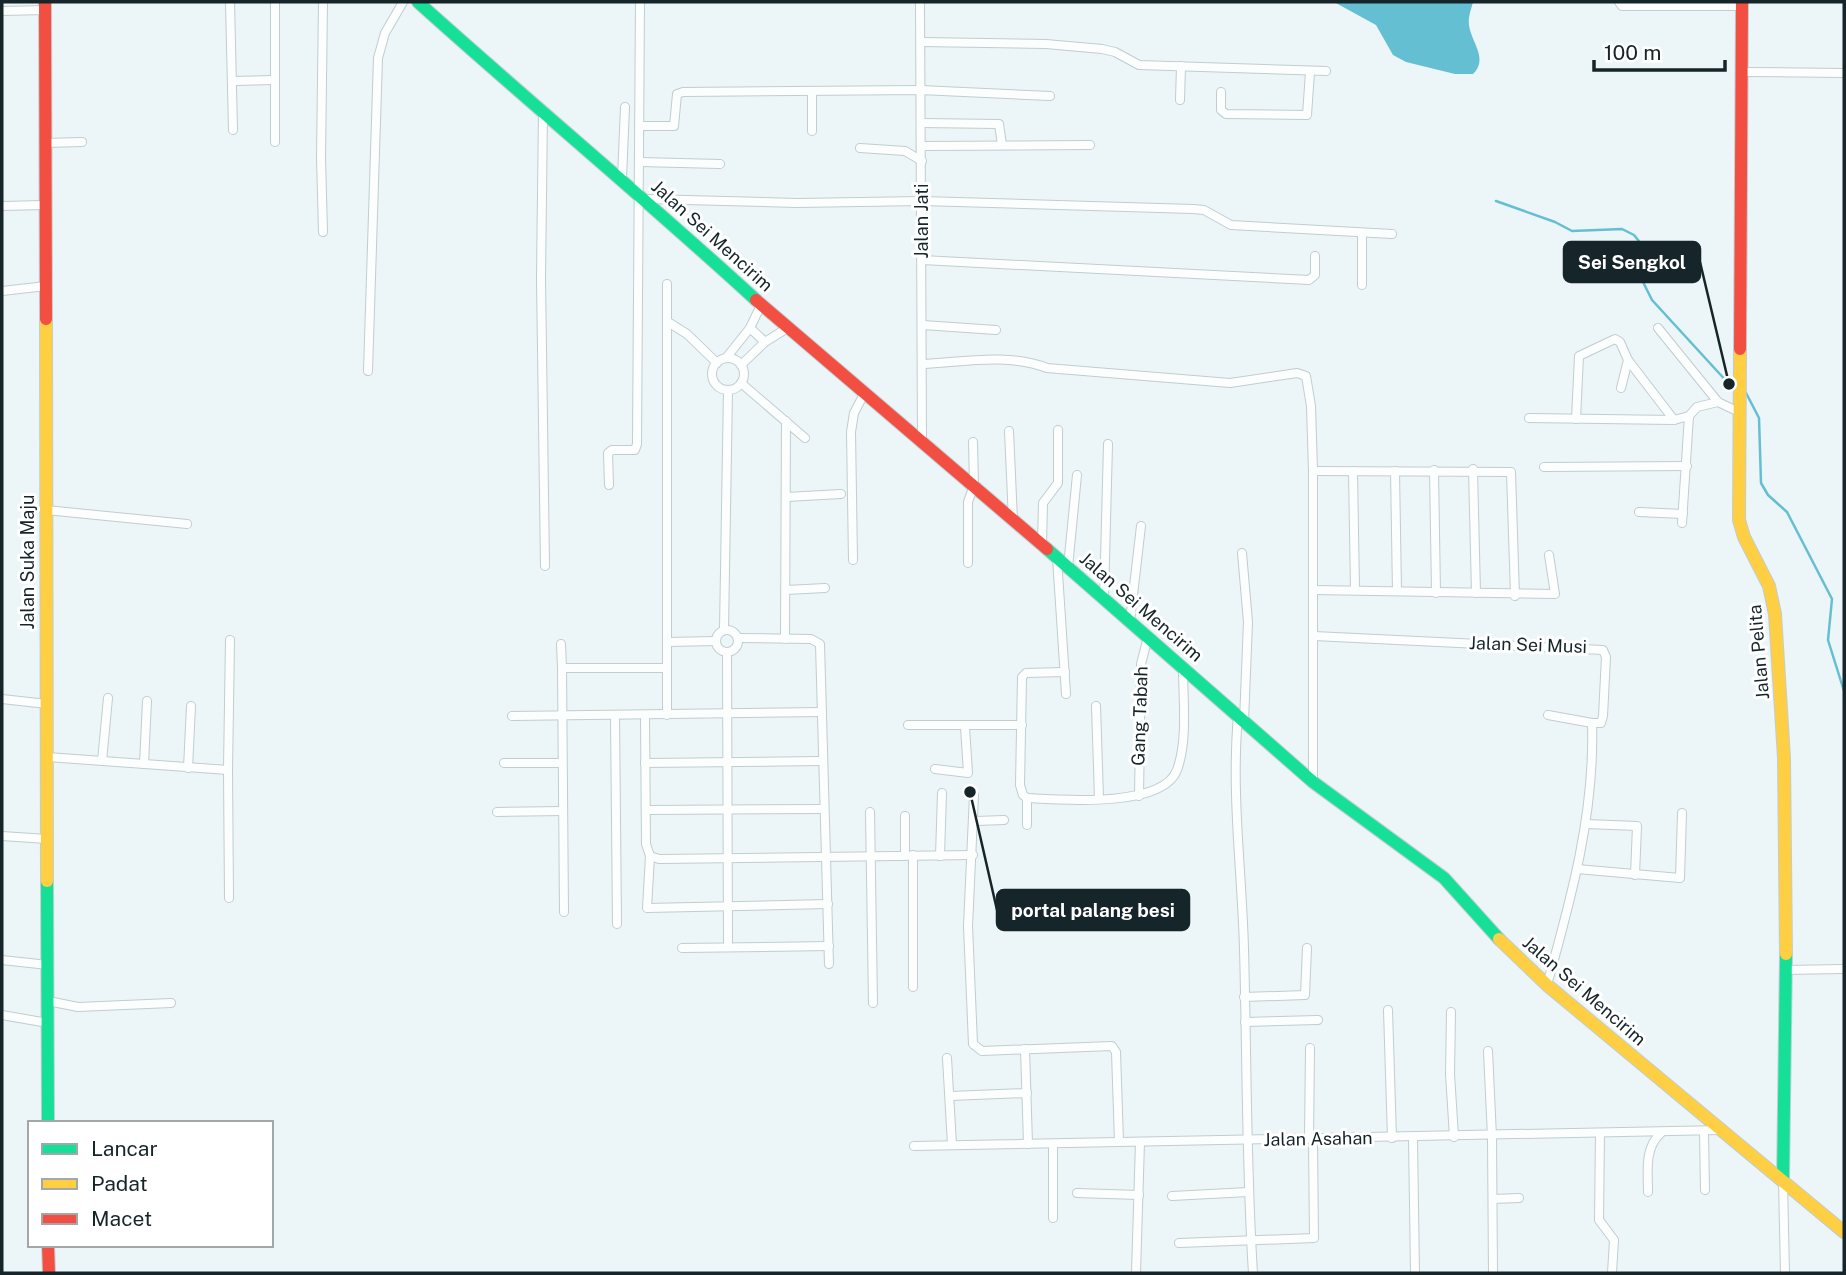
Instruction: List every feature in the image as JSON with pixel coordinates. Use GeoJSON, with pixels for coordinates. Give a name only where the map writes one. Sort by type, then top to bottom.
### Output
{"type":"FeatureCollection","features":[{"type":"Feature","properties":{"kind":"street"},"geometry":{"type":"LineString","coordinates":[[230,2],[233,130]]}},
{"type":"Feature","properties":{"kind":"street"},"geometry":{"type":"LineString","coordinates":[[275,2],[275,142]]}},
{"type":"Feature","properties":{"kind":"street"},"geometry":{"type":"LineString","coordinates":[[323,2],[323,232]]}},
{"type":"Feature","properties":{"kind":"street"},"geometry":{"type":"LineString","coordinates":[[368,371],[378,58],[384,33],[402,2]]}},
{"type":"Feature","properties":{"kind":"street","name":"Jalan Sei Mencirim"},"geometry":{"type":"LineString","coordinates":[[418,2],[512,87],[622,178],[761,305],[922,440],[1313,782],[1444,878],[1509,950],[1546,985],[1844,1232]]}},
{"type":"Feature","properties":{"kind":"street"},"geometry":{"type":"LineString","coordinates":[[609,485],[608,453],[612,450],[630,452],[635,450],[637,444],[642,196],[640,2]]}},
{"type":"Feature","properties":{"kind":"street","name":"Jalan Jati"},"geometry":{"type":"LineString","coordinates":[[920,2],[922,440]]}},
{"type":"Feature","properties":{"kind":"street"},"geometry":{"type":"LineString","coordinates":[[1619,2],[1622,6],[1742,4]]}},
{"type":"Feature","properties":{"kind":"street","name":"Jalan Pelita"},"geometry":{"type":"LineString","coordinates":[[1742,4],[1740,528],[1767,580],[1773,599],[1777,646],[1782,725],[1783,1181]]}},
{"type":"Feature","properties":{"kind":"street"},"geometry":{"type":"LineString","coordinates":[[2,11],[45,6]]}},
{"type":"Feature","properties":{"kind":"street","name":"Jalan Suka Maju"},"geometry":{"type":"LineString","coordinates":[[45,6],[48,1121]]}},
{"type":"Feature","properties":{"kind":"street"},"geometry":{"type":"LineString","coordinates":[[921,42],[1046,44],[1101,49],[1115,52],[1139,65],[1326,71]]}},
{"type":"Feature","properties":{"kind":"street"},"geometry":{"type":"LineString","coordinates":[[1180,100],[1181,66]]}},
{"type":"Feature","properties":{"kind":"street"},"geometry":{"type":"LineString","coordinates":[[1221,92],[1221,110],[1226,114],[1307,115],[1310,72]]}},
{"type":"Feature","properties":{"kind":"street"},"geometry":{"type":"LineString","coordinates":[[1743,72],[1844,73]]}},
{"type":"Feature","properties":{"kind":"street"},"geometry":{"type":"LineString","coordinates":[[233,81],[274,80]]}},
{"type":"Feature","properties":{"kind":"street"},"geometry":{"type":"LineString","coordinates":[[642,126],[674,126],[677,94],[683,92],[920,90],[1050,96]]}},
{"type":"Feature","properties":{"kind":"street"},"geometry":{"type":"LineString","coordinates":[[812,91],[812,131]]}},
{"type":"Feature","properties":{"kind":"street"},"geometry":{"type":"LineString","coordinates":[[622,178],[625,107]]}},
{"type":"Feature","properties":{"kind":"street"},"geometry":{"type":"LineString","coordinates":[[543,110],[541,278],[545,566]]}},
{"type":"Feature","properties":{"kind":"street"},"geometry":{"type":"LineString","coordinates":[[921,122],[998,124],[1002,145]]}},
{"type":"Feature","properties":{"kind":"street"},"geometry":{"type":"LineString","coordinates":[[44,143],[82,142]]}},
{"type":"Feature","properties":{"kind":"street"},"geometry":{"type":"LineString","coordinates":[[922,146],[1090,145]]}},
{"type":"Feature","properties":{"kind":"street"},"geometry":{"type":"LineString","coordinates":[[860,148],[905,151],[922,161]]}},
{"type":"Feature","properties":{"kind":"street"},"geometry":{"type":"LineString","coordinates":[[640,162],[720,164]]}},
{"type":"Feature","properties":{"kind":"street"},"geometry":{"type":"LineString","coordinates":[[642,196],[797,203],[922,201],[1193,209],[1204,210],[1231,225],[1392,234]]}},
{"type":"Feature","properties":{"kind":"street"},"geometry":{"type":"LineString","coordinates":[[2,206],[44,205]]}},
{"type":"Feature","properties":{"kind":"street"},"geometry":{"type":"LineString","coordinates":[[1362,233],[1362,285]]}},
{"type":"Feature","properties":{"kind":"street"},"geometry":{"type":"LineString","coordinates":[[922,260],[1309,280],[1315,275],[1315,256]]}},
{"type":"Feature","properties":{"kind":"street"},"geometry":{"type":"LineString","coordinates":[[667,284],[667,715]]}},
{"type":"Feature","properties":{"kind":"street"},"geometry":{"type":"LineString","coordinates":[[2,290],[46,286]]}},
{"type":"Feature","properties":{"kind":"street"},"geometry":{"type":"LineString","coordinates":[[728,390],[714,383],[712,372],[750,328],[761,305]]}},
{"type":"Feature","properties":{"kind":"street"},"geometry":{"type":"LineString","coordinates":[[668,322],[687,334],[717,363]]}},
{"type":"Feature","properties":{"kind":"street"},"geometry":{"type":"LineString","coordinates":[[923,325],[996,330]]}},
{"type":"Feature","properties":{"kind":"street"},"geometry":{"type":"LineString","coordinates":[[741,365],[765,342],[789,327]]}},
{"type":"Feature","properties":{"kind":"street"},"geometry":{"type":"LineString","coordinates":[[750,328],[765,342]]}},
{"type":"Feature","properties":{"kind":"street"},"geometry":{"type":"LineString","coordinates":[[1658,328],[1718,402],[1741,413]]}},
{"type":"Feature","properties":{"kind":"street"},"geometry":{"type":"LineString","coordinates":[[1576,419],[1579,356],[1615,340],[1620,342],[1628,360],[1674,420]]}},
{"type":"Feature","properties":{"kind":"street"},"geometry":{"type":"LineString","coordinates":[[726,358],[741,365],[744,373],[741,383],[728,390]]}},
{"type":"Feature","properties":{"kind":"street"},"geometry":{"type":"LineString","coordinates":[[923,363],[1008,360],[1031,362],[1047,368],[1230,383],[1302,374],[1306,376],[1309,387],[1313,471],[1313,782]]}},
{"type":"Feature","properties":{"kind":"street"},"geometry":{"type":"LineString","coordinates":[[1621,388],[1628,360]]}},
{"type":"Feature","properties":{"kind":"street"},"geometry":{"type":"LineString","coordinates":[[741,383],[805,438]]}},
{"type":"Feature","properties":{"kind":"street"},"geometry":{"type":"LineString","coordinates":[[716,641],[724,630],[728,390]]}},
{"type":"Feature","properties":{"kind":"street"},"geometry":{"type":"LineString","coordinates":[[853,560],[851,432],[854,413],[864,394]]}},
{"type":"Feature","properties":{"kind":"street"},"geometry":{"type":"LineString","coordinates":[[1529,418],[1674,420],[1689,416],[1697,407],[1718,402]]}},
{"type":"Feature","properties":{"kind":"street"},"geometry":{"type":"LineString","coordinates":[[1639,512],[1683,519],[1689,416]]}},
{"type":"Feature","properties":{"kind":"street"},"geometry":{"type":"LineString","coordinates":[[785,639],[786,421]]}},
{"type":"Feature","properties":{"kind":"street"},"geometry":{"type":"LineString","coordinates":[[1042,545],[1044,503],[1058,483],[1058,430]]}},
{"type":"Feature","properties":{"kind":"street"},"geometry":{"type":"LineString","coordinates":[[1009,431],[1013,520]]}},
{"type":"Feature","properties":{"kind":"street"},"geometry":{"type":"LineString","coordinates":[[968,563],[968,502],[974,485],[973,442]]}},
{"type":"Feature","properties":{"kind":"street"},"geometry":{"type":"LineString","coordinates":[[1104,598],[1108,444]]}},
{"type":"Feature","properties":{"kind":"street"},"geometry":{"type":"LineString","coordinates":[[1544,467],[1687,466]]}},
{"type":"Feature","properties":{"kind":"street"},"geometry":{"type":"LineString","coordinates":[[1473,469],[1476,593]]}},
{"type":"Feature","properties":{"kind":"street"},"geometry":{"type":"LineString","coordinates":[[1434,470],[1436,593]]}},
{"type":"Feature","properties":{"kind":"street"},"geometry":{"type":"LineString","coordinates":[[1313,471],[1507,470],[1513,475],[1515,596]]}},
{"type":"Feature","properties":{"kind":"street"},"geometry":{"type":"LineString","coordinates":[[1353,471],[1354,589]]}},
{"type":"Feature","properties":{"kind":"street"},"geometry":{"type":"LineString","coordinates":[[1395,471],[1396,592]]}},
{"type":"Feature","properties":{"kind":"street"},"geometry":{"type":"LineString","coordinates":[[1068,567],[1077,475]]}},
{"type":"Feature","properties":{"kind":"street"},"geometry":{"type":"LineString","coordinates":[[786,497],[841,494]]}},
{"type":"Feature","properties":{"kind":"street"},"geometry":{"type":"LineString","coordinates":[[46,510],[187,524]]}},
{"type":"Feature","properties":{"kind":"street"},"geometry":{"type":"LineString","coordinates":[[1130,621],[1141,526]]}},
{"type":"Feature","properties":{"kind":"street"},"geometry":{"type":"LineString","coordinates":[[1242,553],[1248,622],[1237,814],[1248,1192],[1253,1273]]}},
{"type":"Feature","properties":{"kind":"street"},"geometry":{"type":"LineString","coordinates":[[1314,590],[1354,589],[1515,596],[1555,594],[1549,555]]}},
{"type":"Feature","properties":{"kind":"street"},"geometry":{"type":"LineString","coordinates":[[1057,558],[1066,694]]}},
{"type":"Feature","properties":{"kind":"street"},"geometry":{"type":"LineString","coordinates":[[786,590],[825,588]]}},
{"type":"Feature","properties":{"kind":"street"},"geometry":{"type":"LineString","coordinates":[[716,641],[719,648],[727,652],[735,649],[738,638],[735,632],[724,630]]}},
{"type":"Feature","properties":{"kind":"street","name":"Jalan Sei Musi"},"geometry":{"type":"LineString","coordinates":[[1314,636],[1603,650],[1606,657],[1603,716],[1601,723],[1592,723],[1592,772],[1586,824],[1577,869],[1546,985]]}},
{"type":"Feature","properties":{"kind":"street","name":"Gang Tabah"},"geometry":{"type":"LineString","coordinates":[[1139,796],[1141,664],[1149,637]]}},
{"type":"Feature","properties":{"kind":"street"},"geometry":{"type":"LineString","coordinates":[[738,638],[811,639],[820,644],[822,809],[829,964]]}},
{"type":"Feature","properties":{"kind":"street"},"geometry":{"type":"LineString","coordinates":[[229,898],[230,640]]}},
{"type":"Feature","properties":{"kind":"street"},"geometry":{"type":"LineString","coordinates":[[667,642],[716,641]]}},
{"type":"Feature","properties":{"kind":"street"},"geometry":{"type":"LineString","coordinates":[[561,644],[564,912]]}},
{"type":"Feature","properties":{"kind":"street"},"geometry":{"type":"LineString","coordinates":[[727,652],[729,946]]}},
{"type":"Feature","properties":{"kind":"street"},"geometry":{"type":"LineString","coordinates":[[1065,672],[1023,674],[1020,785],[1027,798],[1139,796],[1164,787],[1177,771],[1182,743],[1184,667]]}},
{"type":"Feature","properties":{"kind":"street"},"geometry":{"type":"LineString","coordinates":[[562,668],[667,668]]}},
{"type":"Feature","properties":{"kind":"street"},"geometry":{"type":"LineString","coordinates":[[102,761],[108,698]]}},
{"type":"Feature","properties":{"kind":"street"},"geometry":{"type":"LineString","coordinates":[[2,699],[47,704]]}},
{"type":"Feature","properties":{"kind":"street"},"geometry":{"type":"LineString","coordinates":[[144,764],[147,701]]}},
{"type":"Feature","properties":{"kind":"street"},"geometry":{"type":"LineString","coordinates":[[188,768],[191,706]]}},
{"type":"Feature","properties":{"kind":"street"},"geometry":{"type":"LineString","coordinates":[[1096,706],[1099,798]]}},
{"type":"Feature","properties":{"kind":"street"},"geometry":{"type":"LineString","coordinates":[[512,716],[822,712]]}},
{"type":"Feature","properties":{"kind":"street"},"geometry":{"type":"LineString","coordinates":[[615,715],[617,924]]}},
{"type":"Feature","properties":{"kind":"street"},"geometry":{"type":"LineString","coordinates":[[645,715],[646,844],[650,856],[646,906],[648,910],[828,904]]}},
{"type":"Feature","properties":{"kind":"street"},"geometry":{"type":"LineString","coordinates":[[1548,715],[1592,723]]}},
{"type":"Feature","properties":{"kind":"street"},"geometry":{"type":"LineString","coordinates":[[908,725],[1022,725]]}},
{"type":"Feature","properties":{"kind":"street"},"geometry":{"type":"LineString","coordinates":[[935,769],[968,774],[965,727]]}},
{"type":"Feature","properties":{"kind":"street"},"geometry":{"type":"LineString","coordinates":[[47,757],[228,771]]}},
{"type":"Feature","properties":{"kind":"street"},"geometry":{"type":"LineString","coordinates":[[645,763],[822,761]]}},
{"type":"Feature","properties":{"kind":"street"},"geometry":{"type":"LineString","coordinates":[[504,764],[562,763]]}},
{"type":"Feature","properties":{"kind":"street"},"geometry":{"type":"LineString","coordinates":[[940,856],[942,793]]}},
{"type":"Feature","properties":{"kind":"street"},"geometry":{"type":"LineString","coordinates":[[974,795],[976,821],[968,926],[973,1044],[982,1051],[1106,1045],[1115,1048],[1119,1142]]}},
{"type":"Feature","properties":{"kind":"street"},"geometry":{"type":"LineString","coordinates":[[1027,798],[1027,825]]}},
{"type":"Feature","properties":{"kind":"street"},"geometry":{"type":"LineString","coordinates":[[646,810],[822,809]]}},
{"type":"Feature","properties":{"kind":"street"},"geometry":{"type":"LineString","coordinates":[[497,812],[563,811]]}},
{"type":"Feature","properties":{"kind":"street"},"geometry":{"type":"LineString","coordinates":[[870,812],[873,1003]]}},
{"type":"Feature","properties":{"kind":"street"},"geometry":{"type":"LineString","coordinates":[[1577,869],[1680,878],[1682,813]]}},
{"type":"Feature","properties":{"kind":"street"},"geometry":{"type":"LineString","coordinates":[[905,816],[909,855],[913,987]]}},
{"type":"Feature","properties":{"kind":"street"},"geometry":{"type":"LineString","coordinates":[[976,821],[1004,820]]}},
{"type":"Feature","properties":{"kind":"street"},"geometry":{"type":"LineString","coordinates":[[1586,824],[1637,826],[1635,876]]}},
{"type":"Feature","properties":{"kind":"street"},"geometry":{"type":"LineString","coordinates":[[2,836],[47,839]]}},
{"type":"Feature","properties":{"kind":"street"},"geometry":{"type":"LineString","coordinates":[[650,856],[659,859],[826,859],[973,855]]}},
{"type":"Feature","properties":{"kind":"street"},"geometry":{"type":"LineString","coordinates":[[682,948],[829,946]]}},
{"type":"Feature","properties":{"kind":"street"},"geometry":{"type":"LineString","coordinates":[[1244,997],[1306,995],[1307,948]]}},
{"type":"Feature","properties":{"kind":"street"},"geometry":{"type":"LineString","coordinates":[[2,960],[48,965]]}},
{"type":"Feature","properties":{"kind":"street"},"geometry":{"type":"LineString","coordinates":[[1784,970],[1844,969]]}},
{"type":"Feature","properties":{"kind":"street"},"geometry":{"type":"LineString","coordinates":[[48,1001],[78,1007],[171,1003]]}},
{"type":"Feature","properties":{"kind":"street"},"geometry":{"type":"LineString","coordinates":[[1388,1010],[1392,1138]]}},
{"type":"Feature","properties":{"kind":"street"},"geometry":{"type":"LineString","coordinates":[[1451,1012],[1454,1138]]}},
{"type":"Feature","properties":{"kind":"street"},"geometry":{"type":"LineString","coordinates":[[2,1015],[48,1023]]}},
{"type":"Feature","properties":{"kind":"street"},"geometry":{"type":"LineString","coordinates":[[1245,1022],[1318,1020]]}},
{"type":"Feature","properties":{"kind":"street"},"geometry":{"type":"LineString","coordinates":[[1179,1243],[1315,1237],[1310,1048]]}},
{"type":"Feature","properties":{"kind":"street"},"geometry":{"type":"LineString","coordinates":[[1025,1049],[1028,1144]]}},
{"type":"Feature","properties":{"kind":"street"},"geometry":{"type":"LineString","coordinates":[[1488,1051],[1493,1273]]}},
{"type":"Feature","properties":{"kind":"street"},"geometry":{"type":"LineString","coordinates":[[947,1058],[951,1146]]}},
{"type":"Feature","properties":{"kind":"street"},"geometry":{"type":"LineString","coordinates":[[950,1096],[1027,1093]]}},
{"type":"Feature","properties":{"kind":"street","name":"Jalan Asahan"},"geometry":{"type":"LineString","coordinates":[[914,1146],[1454,1138],[1721,1130]]}},
{"type":"Feature","properties":{"kind":"street"},"geometry":{"type":"LineString","coordinates":[[1704,1132],[1705,1190]]}},
{"type":"Feature","properties":{"kind":"street"},"geometry":{"type":"LineString","coordinates":[[1600,1133],[1600,1220],[1614,1240],[1612,1273]]}},
{"type":"Feature","properties":{"kind":"street"},"geometry":{"type":"LineString","coordinates":[[1648,1192],[1647,1163],[1652,1144],[1661,1133]]}},
{"type":"Feature","properties":{"kind":"street"},"geometry":{"type":"LineString","coordinates":[[1413,1138],[1415,1273]]}},
{"type":"Feature","properties":{"kind":"street"},"geometry":{"type":"LineString","coordinates":[[1136,1273],[1140,1142]]}},
{"type":"Feature","properties":{"kind":"street"},"geometry":{"type":"LineString","coordinates":[[1053,1144],[1053,1218]]}},
{"type":"Feature","properties":{"kind":"street"},"geometry":{"type":"LineString","coordinates":[[1783,1181],[1785,1273]]}},
{"type":"Feature","properties":{"kind":"street"},"geometry":{"type":"LineString","coordinates":[[1172,1196],[1248,1192]]}},
{"type":"Feature","properties":{"kind":"street"},"geometry":{"type":"LineString","coordinates":[[1077,1193],[1139,1195]]}},
{"type":"Feature","properties":{"kind":"street"},"geometry":{"type":"LineString","coordinates":[[1493,1199],[1519,1198]]}},
{"type":"Feature","properties":{"kind":"street"},"geometry":{"type":"LineString","coordinates":[[48,1247],[49,1273]]}},
{"type":"Feature","properties":{"kind":"water"},"geometry":{"type":"Polygon","coordinates":[[[1334,2],[1473,2],[1469,25],[1478,50],[1478,68],[1473,74],[1455,74],[1406,62],[1393,55],[1376,25],[1334,2]]]}},
{"type":"Feature","properties":{"kind":"waterway"},"geometry":{"type":"LineString","coordinates":[[1496,201],[1555,222],[1572,231],[1622,229],[1634,235],[1646,250],[1643,282],[1652,300],[1729,384],[1734,386]]}},
{"type":"Feature","properties":{"kind":"waterway"},"geometry":{"type":"LineString","coordinates":[[1744,389],[1759,418],[1761,483],[1768,495],[1787,512],[1832,599],[1828,640],[1844,691]]}},
{"type":"Feature","properties":{"kind":"traffic: fast"},"geometry":{"type":"LineString","coordinates":[[418,2],[756,300]]}},
{"type":"Feature","properties":{"kind":"traffic: fast"},"geometry":{"type":"LineString","coordinates":[[1047,549],[1313,782],[1444,878],[1499,939]]}},
{"type":"Feature","properties":{"kind":"traffic: fast"},"geometry":{"type":"LineString","coordinates":[[47,881],[48,1121]]}},
{"type":"Feature","properties":{"kind":"traffic: fast"},"geometry":{"type":"LineString","coordinates":[[1783,1181],[1786,954]]}},
{"type":"Feature","properties":{"kind":"traffic: slow"},"geometry":{"type":"LineString","coordinates":[[46,319],[47,881]]}},
{"type":"Feature","properties":{"kind":"traffic: slow"},"geometry":{"type":"LineString","coordinates":[[1740,349],[1739,520],[1744,537],[1769,586],[1775,614],[1784,758],[1786,954]]}},
{"type":"Feature","properties":{"kind":"traffic: slow"},"geometry":{"type":"LineString","coordinates":[[1499,939],[1547,985],[1844,1232]]}},
{"type":"Feature","properties":{"kind":"traffic: jam"},"geometry":{"type":"LineString","coordinates":[[45,2],[46,319]]}},
{"type":"Feature","properties":{"kind":"traffic: jam"},"geometry":{"type":"LineString","coordinates":[[1740,349],[1742,2]]}},
{"type":"Feature","properties":{"kind":"traffic: jam"},"geometry":{"type":"LineString","coordinates":[[756,300],[1047,549]]}},
{"type":"Feature","properties":{"kind":"traffic: jam"},"geometry":{"type":"LineString","coordinates":[[48,1247],[49,1273]]}},
{"type":"Feature","properties":{"kind":"place","name":"Sei Sengkol"},"geometry":{"type":"Point","coordinates":[1729,384]}},
{"type":"Feature","properties":{"kind":"place","name":"portal palang besi"},"geometry":{"type":"Point","coordinates":[970,792]}}]}
